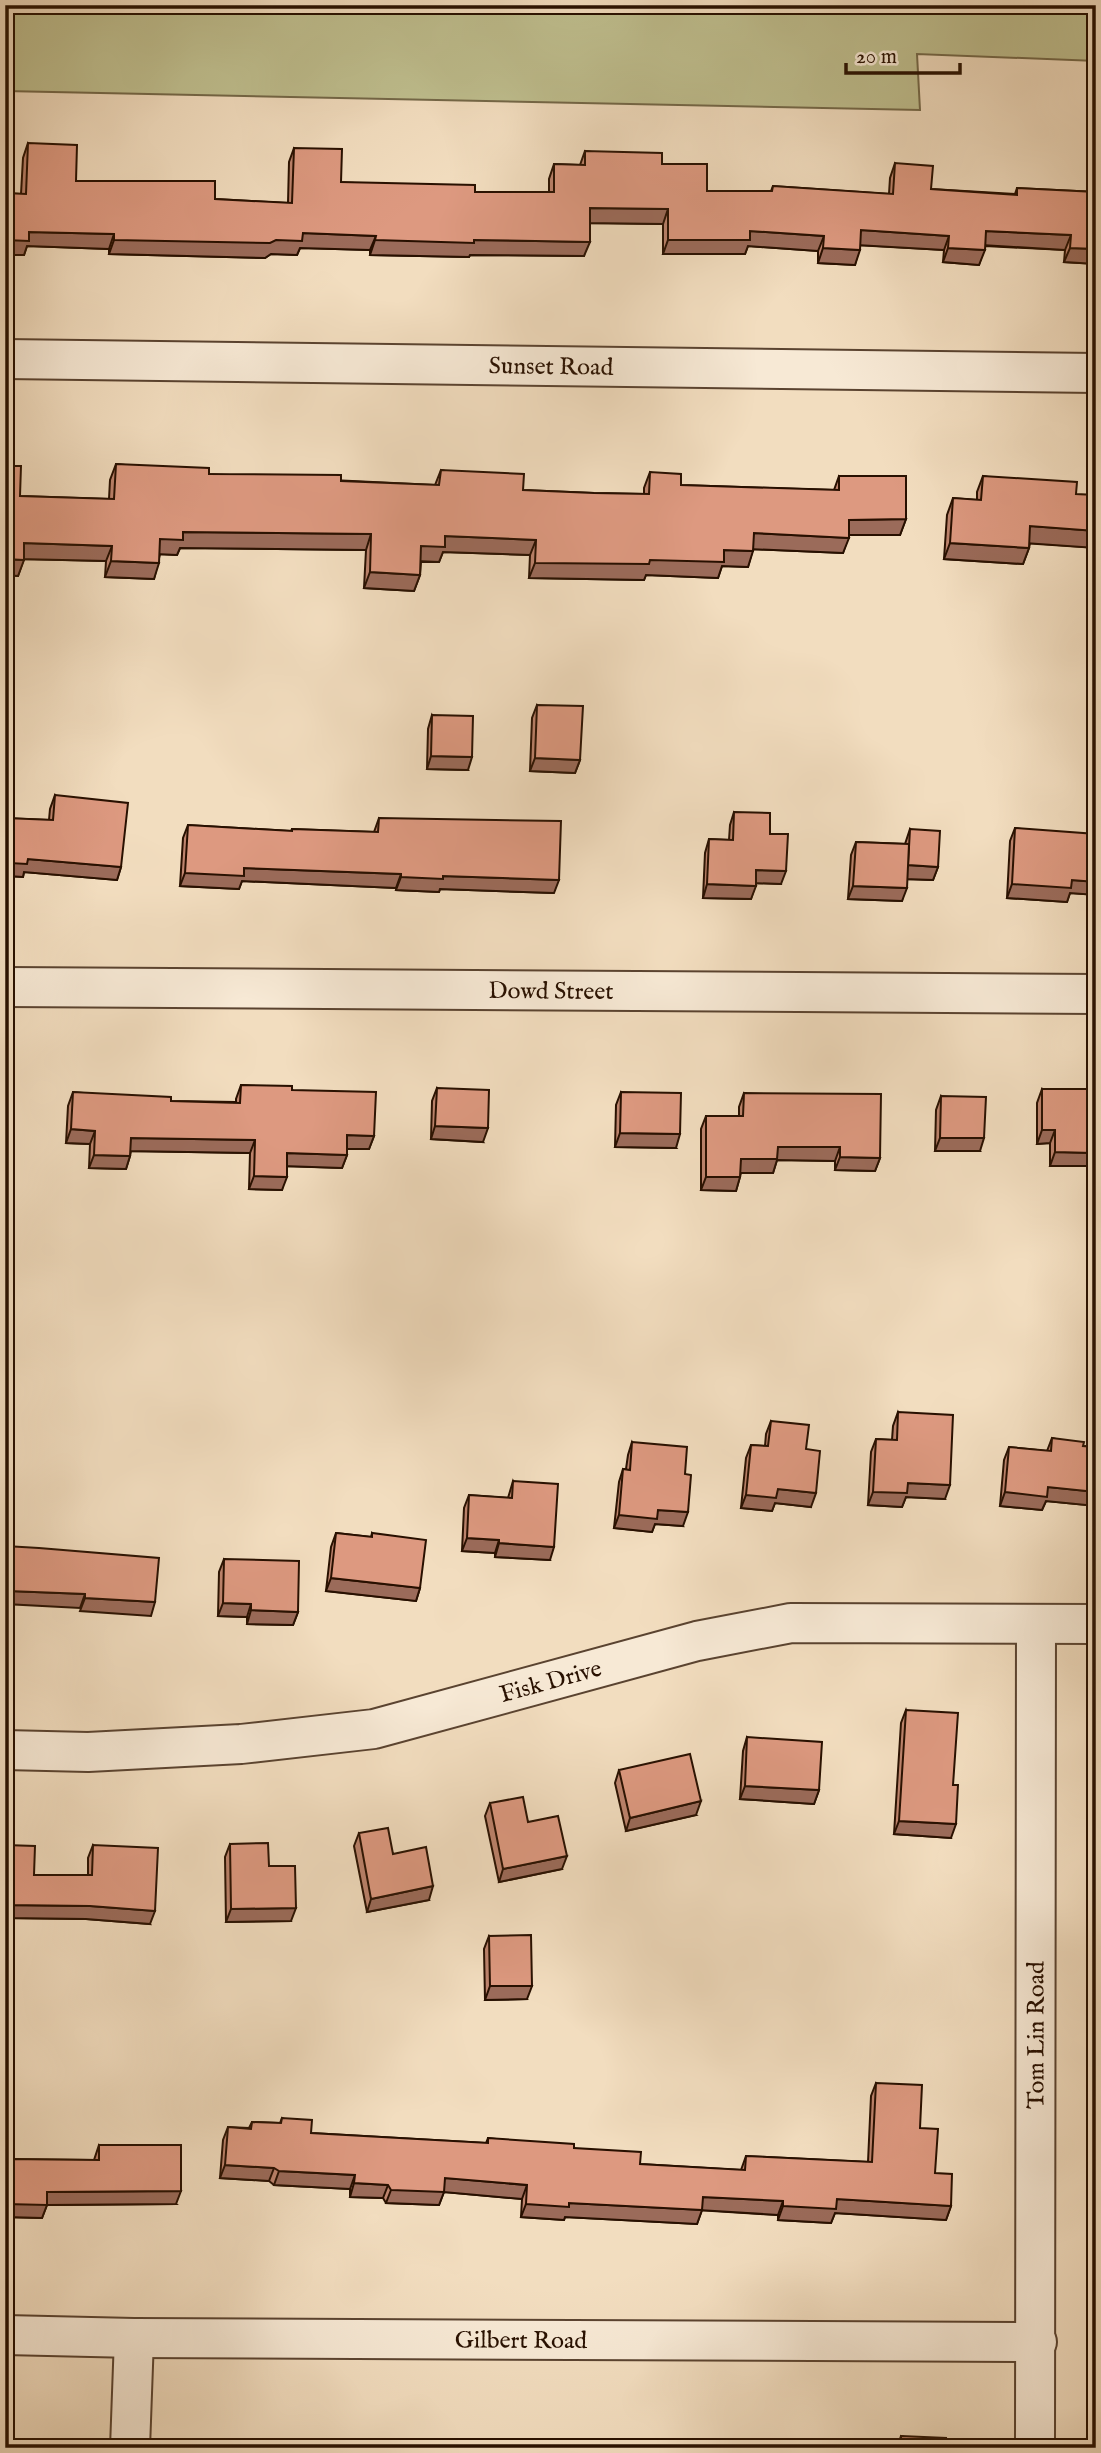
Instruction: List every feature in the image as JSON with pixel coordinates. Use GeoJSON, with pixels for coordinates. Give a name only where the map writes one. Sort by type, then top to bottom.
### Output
{"type":"FeatureCollection","features":[{"type":"Feature","properties":{"kind":"street","name":"Sunset Road"},"geometry":{"type":"LineString","coordinates":[[5,359],[1096,373]]}},
{"type":"Feature","properties":{"kind":"street","name":"Dowd Street"},"geometry":{"type":"LineString","coordinates":[[5,987],[1096,994]]}},
{"type":"Feature","properties":{"kind":"street","name":"Fisk Drive"},"geometry":{"type":"LineString","coordinates":[[5,1750],[88,1752],[227,1745],[374,1729],[697,1642],[791,1623],[1096,1624]]}},
{"type":"Feature","properties":{"kind":"street","name":"Tom Lin Road"},"geometry":{"type":"LineString","coordinates":[[1035,2448],[1036,1624]]}},
{"type":"Feature","properties":{"kind":"street","name":"Gilbert Road"},"geometry":{"type":"LineString","coordinates":[[5,2335],[134,2338],[1037,2342]]}},
{"type":"Feature","properties":{"kind":"street"},"geometry":{"type":"LineString","coordinates":[[130,2448],[134,2338]]}},
{"type":"Feature","properties":{"kind":"green space"},"geometry":{"type":"Polygon","coordinates":[[[5,5],[1096,5],[1096,61],[917,54],[920,110],[5,91],[5,5]]]}},
{"type":"Feature","properties":{"kind":"building"},"geometry":{"type":"Polygon","coordinates":[[[28,143],[77,145],[76,181],[215,181],[215,199],[292,203],[294,148],[342,149],[341,182],[475,185],[475,192],[554,192],[554,164],[585,165],[585,151],[662,153],[662,164],[707,164],[707,191],[772,191],[773,186],[893,194],[895,163],[933,166],[931,189],[1017,195],[1017,188],[1096,192],[1096,249],[1070,248],[1071,235],[986,231],[985,250],[948,248],[949,236],[861,230],[860,250],[823,248],[824,236],[750,231],[750,240],[668,240],[668,209],[590,208],[590,242],[375,240],[376,236],[303,233],[302,241],[276,240],[270,243],[114,240],[114,234],[29,232],[29,241],[5,240],[5,193],[26,194],[28,143]]]}},
{"type":"Feature","properties":{"kind":"building"},"geometry":{"type":"Polygon","coordinates":[[[116,464],[209,468],[209,474],[341,475],[341,481],[439,485],[441,470],[524,474],[523,490],[649,494],[650,472],[681,474],[681,485],[839,490],[839,476],[906,476],[906,519],[849,520],[849,538],[754,533],[753,551],[724,550],[724,562],[650,560],[649,564],[535,563],[536,540],[445,536],[445,547],[421,546],[420,575],[370,572],[371,534],[183,532],[183,540],[160,539],[159,563],[111,561],[112,546],[24,543],[24,560],[5,559],[5,466],[21,466],[20,496],[114,499],[116,464]]]}},
{"type":"Feature","properties":{"kind":"building"},"geometry":{"type":"Polygon","coordinates":[[[983,476],[1077,482],[1076,494],[1096,495],[1096,531],[1030,526],[1029,548],[950,543],[953,498],[981,500],[983,476]]]}},
{"type":"Feature","properties":{"kind":"building"},"geometry":{"type":"Polygon","coordinates":[[[537,705],[583,706],[580,760],[535,758],[537,705]]]}},
{"type":"Feature","properties":{"kind":"building"},"geometry":{"type":"Polygon","coordinates":[[[432,715],[473,716],[472,757],[431,756],[432,715]]]}},
{"type":"Feature","properties":{"kind":"building"},"geometry":{"type":"Polygon","coordinates":[[[55,795],[128,803],[121,867],[28,859],[27,864],[10,863],[10,871],[5,871],[5,818],[53,820],[55,795]]]}},
{"type":"Feature","properties":{"kind":"building"},"geometry":{"type":"Polygon","coordinates":[[[734,812],[770,813],[770,834],[788,834],[786,871],[756,870],[756,886],[707,884],[709,839],[733,840],[734,812]]]}},
{"type":"Feature","properties":{"kind":"building"},"geometry":{"type":"Polygon","coordinates":[[[379,818],[561,821],[559,880],[443,876],[443,879],[401,877],[401,874],[244,868],[244,876],[185,873],[188,825],[292,831],[378,832],[379,818]]]}},
{"type":"Feature","properties":{"kind":"building"},"geometry":{"type":"Polygon","coordinates":[[[1015,828],[1096,834],[1096,882],[1072,880],[1071,888],[1012,884],[1015,828]]]}},
{"type":"Feature","properties":{"kind":"building"},"geometry":{"type":"Polygon","coordinates":[[[910,829],[940,831],[938,867],[908,865],[910,829]]]}},
{"type":"Feature","properties":{"kind":"building"},"geometry":{"type":"Polygon","coordinates":[[[856,842],[909,844],[907,888],[853,886],[856,842]]]}},
{"type":"Feature","properties":{"kind":"building"},"geometry":{"type":"Polygon","coordinates":[[[241,1085],[292,1086],[292,1090],[376,1092],[374,1136],[347,1135],[347,1155],[287,1153],[287,1177],[254,1176],[255,1140],[131,1138],[130,1156],[94,1155],[95,1131],[71,1129],[73,1092],[171,1097],[171,1101],[240,1103],[241,1085]]]}},
{"type":"Feature","properties":{"kind":"building"},"geometry":{"type":"Polygon","coordinates":[[[437,1088],[489,1090],[488,1128],[435,1126],[437,1088]]]}},
{"type":"Feature","properties":{"kind":"building"},"geometry":{"type":"Polygon","coordinates":[[[1042,1089],[1093,1089],[1093,1095],[1096,1095],[1096,1139],[1093,1139],[1093,1153],[1055,1152],[1055,1130],[1042,1130],[1042,1089]]]}},
{"type":"Feature","properties":{"kind":"building"},"geometry":{"type":"Polygon","coordinates":[[[621,1092],[681,1093],[680,1134],[620,1133],[621,1092]]]}},
{"type":"Feature","properties":{"kind":"building"},"geometry":{"type":"Polygon","coordinates":[[[744,1093],[881,1094],[880,1158],[840,1157],[840,1147],[778,1147],[777,1159],[741,1159],[740,1177],[706,1177],[706,1116],[743,1116],[744,1093]]]}},
{"type":"Feature","properties":{"kind":"building"},"geometry":{"type":"Polygon","coordinates":[[[941,1096],[986,1097],[984,1138],[940,1138],[941,1096]]]}},
{"type":"Feature","properties":{"kind":"building"},"geometry":{"type":"Polygon","coordinates":[[[898,1412],[953,1415],[950,1485],[908,1483],[907,1493],[873,1492],[876,1439],[897,1440],[898,1412]]]}},
{"type":"Feature","properties":{"kind":"building"},"geometry":{"type":"Polygon","coordinates":[[[771,1421],[809,1425],[806,1449],[820,1451],[816,1493],[778,1489],[776,1498],[746,1495],[751,1445],[768,1446],[771,1421]]]}},
{"type":"Feature","properties":{"kind":"building"},"geometry":{"type":"Polygon","coordinates":[[[1052,1438],[1084,1442],[1083,1446],[1096,1447],[1096,1492],[1048,1487],[1047,1497],[1005,1492],[1009,1447],[1051,1451],[1052,1438]]]}},
{"type":"Feature","properties":{"kind":"building"},"geometry":{"type":"Polygon","coordinates":[[[632,1442],[687,1447],[685,1474],[691,1475],[688,1512],[658,1510],[657,1519],[619,1515],[623,1469],[630,1470],[632,1442]]]}},
{"type":"Feature","properties":{"kind":"building"},"geometry":{"type":"Polygon","coordinates":[[[513,1481],[558,1484],[554,1547],[467,1538],[469,1495],[512,1498],[513,1481]]]}},
{"type":"Feature","properties":{"kind":"building"},"geometry":{"type":"Polygon","coordinates":[[[336,1533],[372,1537],[372,1533],[426,1540],[420,1588],[331,1578],[336,1533]]]}},
{"type":"Feature","properties":{"kind":"building"},"geometry":{"type":"Polygon","coordinates":[[[5,1546],[159,1558],[155,1602],[85,1598],[85,1594],[9,1591],[9,1614],[5,1614],[5,1546]]]}},
{"type":"Feature","properties":{"kind":"building"},"geometry":{"type":"Polygon","coordinates":[[[224,1559],[299,1561],[298,1612],[251,1610],[251,1604],[223,1603],[224,1559]]]}},
{"type":"Feature","properties":{"kind":"building"},"geometry":{"type":"Polygon","coordinates":[[[906,1710],[958,1713],[953,1785],[958,1785],[956,1824],[899,1821],[906,1710]]]}},
{"type":"Feature","properties":{"kind":"building"},"geometry":{"type":"Polygon","coordinates":[[[747,1737],[822,1742],[819,1790],[745,1786],[747,1737]]]}},
{"type":"Feature","properties":{"kind":"building"},"geometry":{"type":"Polygon","coordinates":[[[690,1754],[701,1801],[630,1818],[619,1770],[690,1754]]]}},
{"type":"Feature","properties":{"kind":"building"},"geometry":{"type":"Polygon","coordinates":[[[523,1797],[528,1822],[558,1816],[567,1856],[503,1869],[490,1803],[523,1797]]]}},
{"type":"Feature","properties":{"kind":"building"},"geometry":{"type":"Polygon","coordinates":[[[388,1828],[393,1854],[426,1847],[433,1886],[371,1899],[359,1833],[388,1828]]]}},
{"type":"Feature","properties":{"kind":"building"},"geometry":{"type":"Polygon","coordinates":[[[268,1843],[269,1866],[295,1866],[296,1908],[231,1909],[230,1844],[268,1843]]]}},
{"type":"Feature","properties":{"kind":"building"},"geometry":{"type":"Polygon","coordinates":[[[5,1845],[35,1846],[34,1875],[92,1875],[93,1845],[158,1848],[155,1911],[90,1906],[5,1905],[5,1845]]]}},
{"type":"Feature","properties":{"kind":"building"},"geometry":{"type":"Polygon","coordinates":[[[531,1935],[532,1986],[490,1986],[489,1936],[531,1935]]]}},
{"type":"Feature","properties":{"kind":"building"},"geometry":{"type":"Polygon","coordinates":[[[876,2083],[922,2085],[920,2128],[938,2129],[935,2173],[952,2174],[951,2206],[837,2199],[836,2209],[783,2206],[783,2201],[703,2197],[702,2210],[569,2203],[569,2207],[526,2204],[527,2185],[445,2178],[444,2192],[391,2190],[388,2185],[354,2183],[355,2175],[225,2165],[228,2127],[251,2129],[252,2122],[281,2123],[282,2118],[312,2120],[311,2133],[488,2143],[488,2138],[574,2144],[574,2148],[641,2152],[640,2164],[745,2170],[746,2156],[872,2162],[876,2083]]]}},
{"type":"Feature","properties":{"kind":"building"},"geometry":{"type":"Polygon","coordinates":[[[99,2145],[181,2145],[181,2191],[47,2192],[47,2205],[5,2204],[5,2159],[99,2160],[99,2145]]]}},
{"type":"Feature","properties":{"kind":"building"},"geometry":{"type":"Polygon","coordinates":[[[901,2436],[946,2438],[945,2448],[901,2448],[901,2436]]]}},
{"type":"Feature","properties":{"kind":"building"},"geometry":{"type":"Polygon","coordinates":[[[366,2439],[409,2441],[408,2448],[366,2448],[366,2439]]]}},
{"type":"Feature","properties":{"kind":"building"},"geometry":{"type":"Polygon","coordinates":[[[625,2439],[689,2442],[689,2448],[625,2448],[625,2439]]]}},
{"type":"Feature","properties":{"kind":"building"},"geometry":{"type":"Polygon","coordinates":[[[761,2445],[799,2448],[760,2448],[761,2445]]]}}]}
